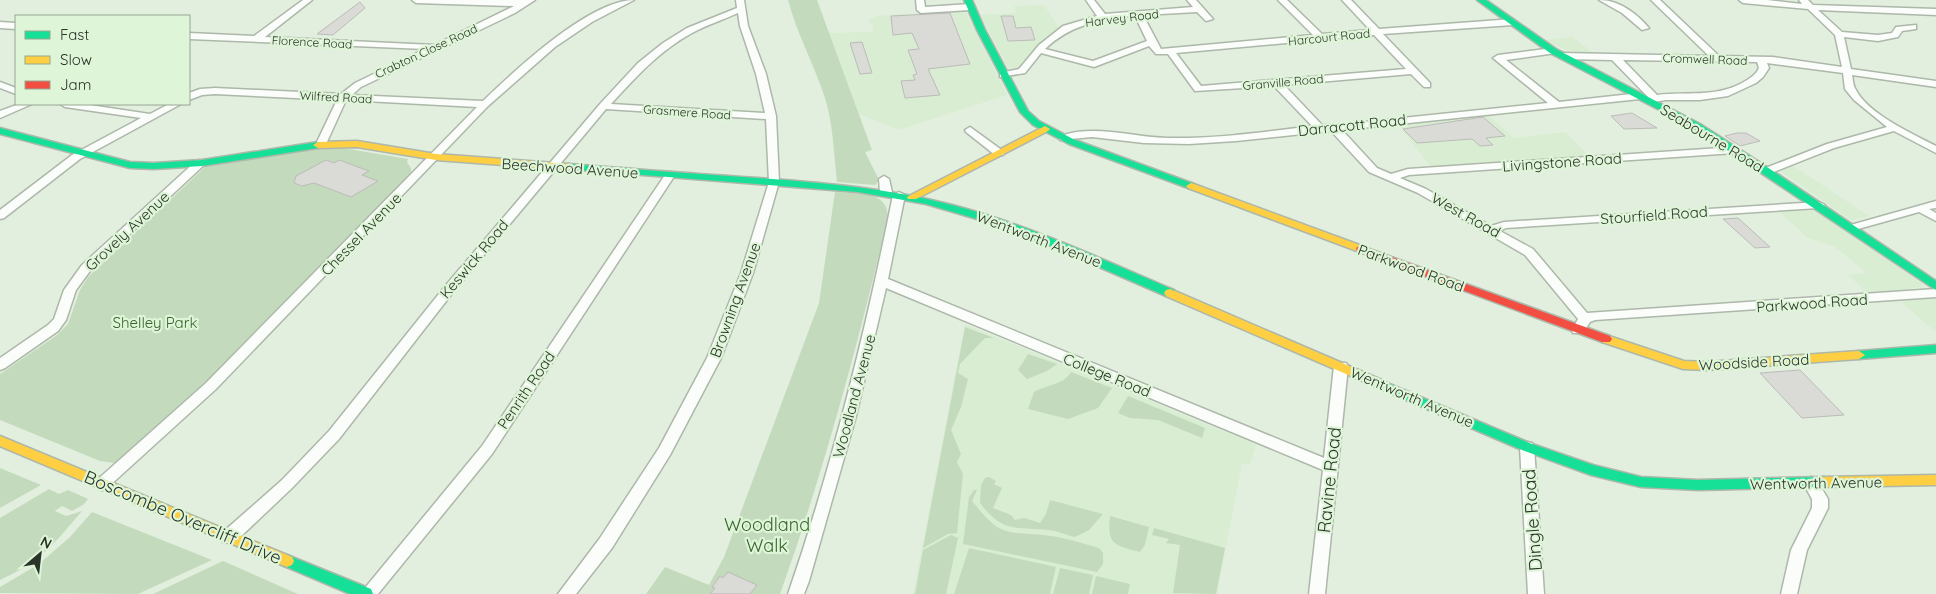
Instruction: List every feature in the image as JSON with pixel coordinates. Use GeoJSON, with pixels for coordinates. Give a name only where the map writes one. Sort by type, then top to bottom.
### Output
{"type":"FeatureCollection","features":[{"type":"Feature","properties":{"kind":"street"},"geometry":{"type":"LineString","coordinates":[[256,39],[308,0]]}},
{"type":"Feature","properties":{"kind":"street"},"geometry":{"type":"LineString","coordinates":[[416,0],[527,2]]}},
{"type":"Feature","properties":{"kind":"street","name":"Chessel Avenue"},"geometry":{"type":"LineString","coordinates":[[102,484],[211,386],[436,157],[485,104],[549,46],[583,23],[630,0]]}},
{"type":"Feature","properties":{"kind":"street"},"geometry":{"type":"LineString","coordinates":[[920,0],[921,10],[969,4]]}},
{"type":"Feature","properties":{"kind":"street"},"geometry":{"type":"LineString","coordinates":[[1090,0],[1103,18]]}},
{"type":"Feature","properties":{"kind":"street"},"geometry":{"type":"LineString","coordinates":[[1191,0],[1208,19]]}},
{"type":"Feature","properties":{"kind":"street"},"geometry":{"type":"LineString","coordinates":[[1282,0],[1321,38]]}},
{"type":"Feature","properties":{"kind":"street"},"geometry":{"type":"LineString","coordinates":[[1346,0],[1427,85]]}},
{"type":"Feature","properties":{"kind":"street","name":"Seabourne Road"},"geometry":{"type":"LineString","coordinates":[[1482,0],[1558,53],[1648,98],[1697,126],[1818,205],[1936,286]]}},
{"type":"Feature","properties":{"kind":"street"},"geometry":{"type":"LineString","coordinates":[[1603,0],[1615,3],[1627,10],[1644,28]]}},
{"type":"Feature","properties":{"kind":"street"},"geometry":{"type":"LineString","coordinates":[[1655,0],[1717,59]]}},
{"type":"Feature","properties":{"kind":"street"},"geometry":{"type":"LineString","coordinates":[[1743,0],[1936,12]]}},
{"type":"Feature","properties":{"kind":"street","name":"Crabton Close Road"},"geometry":{"type":"LineString","coordinates":[[321,144],[343,97],[358,85],[527,2]]}},
{"type":"Feature","properties":{"kind":"street"},"geometry":{"type":"LineString","coordinates":[[1806,3],[1839,34],[1853,94],[1896,128],[1936,150]]}},
{"type":"Feature","properties":{"kind":"street","name":"Keswick Road"},"geometry":{"type":"LineString","coordinates":[[229,537],[287,484],[334,435],[450,288],[641,65],[666,44],[741,4]]}},
{"type":"Feature","properties":{"kind":"street","name":"Browning Avenue"},"geometry":{"type":"LineString","coordinates":[[566,594],[606,543],[664,451],[714,358],[747,273],[774,182],[771,116],[761,74],[746,34],[741,4]]}},
{"type":"Feature","properties":{"kind":"street","name":"Parkwood Road"},"geometry":{"type":"LineString","coordinates":[[969,4],[1003,75],[1024,112],[1031,120],[1045,129],[1064,138],[1582,325],[1593,316],[1936,293]]}},
{"type":"Feature","properties":{"kind":"street","name":"Harvey Road"},"geometry":{"type":"LineString","coordinates":[[1003,75],[1022,71],[1040,50],[1066,28],[1103,18],[1200,9]]}},
{"type":"Feature","properties":{"kind":"street"},"geometry":{"type":"LineString","coordinates":[[1138,14],[1156,50],[1159,52],[1171,52]]}},
{"type":"Feature","properties":{"kind":"street","name":"Harcourt Road"},"geometry":{"type":"LineString","coordinates":[[1171,52],[1376,32],[1513,22]]}},
{"type":"Feature","properties":{"kind":"street"},"geometry":{"type":"LineString","coordinates":[[0,25],[15,26]]}},
{"type":"Feature","properties":{"kind":"street"},"geometry":{"type":"LineString","coordinates":[[1839,34],[1878,38],[1896,35],[1899,29],[1913,27]]}},
{"type":"Feature","properties":{"kind":"street","name":"Florence Road"},"geometry":{"type":"LineString","coordinates":[[190,36],[434,47]]}},
{"type":"Feature","properties":{"kind":"street"},"geometry":{"type":"LineString","coordinates":[[1040,50],[1094,64],[1151,42]]}},
{"type":"Feature","properties":{"kind":"street","name":"Granville Road"},"geometry":{"type":"LineString","coordinates":[[1171,52],[1198,89],[1414,71]]}},
{"type":"Feature","properties":{"kind":"street","name":"Cromwell Road"},"geometry":{"type":"LineString","coordinates":[[1556,104],[1498,58],[1558,53],[1761,60],[1846,70],[1936,84]]}},
{"type":"Feature","properties":{"kind":"street"},"geometry":{"type":"LineString","coordinates":[[1614,56],[1648,98]]}},
{"type":"Feature","properties":{"kind":"street","name":"Darracott Road"},"geometry":{"type":"LineString","coordinates":[[1064,138],[1078,134],[1144,140],[1186,141],[1334,128],[1556,104],[1648,98],[1700,98],[1730,93],[1752,81],[1763,72],[1764,68],[1761,60]]}},
{"type":"Feature","properties":{"kind":"street"},"geometry":{"type":"LineString","coordinates":[[1277,83],[1320,128]]}},
{"type":"Feature","properties":{"kind":"street"},"geometry":{"type":"LineString","coordinates":[[0,85],[15,91]]}},
{"type":"Feature","properties":{"kind":"street","name":"Wilfred Road"},"geometry":{"type":"LineString","coordinates":[[190,97],[200,92],[216,90],[485,104]]}},
{"type":"Feature","properties":{"kind":"street"},"geometry":{"type":"LineString","coordinates":[[0,115],[25,105]]}},
{"type":"Feature","properties":{"kind":"street"},"geometry":{"type":"LineString","coordinates":[[72,105],[152,117]]}},
{"type":"Feature","properties":{"kind":"street"},"geometry":{"type":"LineString","coordinates":[[0,216],[82,154],[174,105]]}},
{"type":"Feature","properties":{"kind":"street","name":"Grasmere Road"},"geometry":{"type":"LineString","coordinates":[[604,106],[771,116]]}},
{"type":"Feature","properties":{"kind":"street","name":"West Road"},"geometry":{"type":"LineString","coordinates":[[1334,128],[1373,170],[1422,191],[1529,252],[1582,325]]}},
{"type":"Feature","properties":{"kind":"street"},"geometry":{"type":"LineString","coordinates":[[1767,171],[1803,155],[1842,142],[1896,128]]}},
{"type":"Feature","properties":{"kind":"street"},"geometry":{"type":"LineString","coordinates":[[912,198],[1045,129]]}},
{"type":"Feature","properties":{"kind":"street"},"geometry":{"type":"LineString","coordinates":[[970,130],[999,153]]}},
{"type":"Feature","properties":{"kind":"street","name":"Beechwood Avenue"},"geometry":{"type":"LineString","coordinates":[[0,131],[82,154],[130,165],[175,166],[321,144],[357,144],[436,157],[774,182],[886,192],[912,198]]}},
{"type":"Feature","properties":{"kind":"street","name":"Livingstone Road"},"geometry":{"type":"LineString","coordinates":[[1391,177],[1408,172],[1735,150]]}},
{"type":"Feature","properties":{"kind":"street","name":"Grovely Avenue"},"geometry":{"type":"LineString","coordinates":[[0,365],[53,328],[60,320],[70,290],[86,268],[200,163]]}},
{"type":"Feature","properties":{"kind":"street","name":"Penrith Road"},"geometry":{"type":"LineString","coordinates":[[367,594],[486,450],[670,175]]}},
{"type":"Feature","properties":{"kind":"street"},"geometry":{"type":"LineString","coordinates":[[884,179],[886,192]]}},
{"type":"Feature","properties":{"kind":"street","name":"Woodland Avenue"},"geometry":{"type":"LineString","coordinates":[[796,594],[848,422],[883,282],[899,195]]}},
{"type":"Feature","properties":{"kind":"street","name":"Wentworth Avenue"},"geometry":{"type":"LineString","coordinates":[[912,198],[1000,221],[1018,228],[1527,447],[1591,470],[1641,482],[1698,485],[1936,480]]}},
{"type":"Feature","properties":{"kind":"street"},"geometry":{"type":"LineString","coordinates":[[1851,228],[1936,204]]}},
{"type":"Feature","properties":{"kind":"street","name":"Stourfield Road"},"geometry":{"type":"LineString","coordinates":[[1491,230],[1504,225],[1818,205]]}},
{"type":"Feature","properties":{"kind":"street"},"geometry":{"type":"LineString","coordinates":[[1919,208],[1936,218]]}},
{"type":"Feature","properties":{"kind":"street","name":"College Road"},"geometry":{"type":"LineString","coordinates":[[883,282],[1331,467]]}},
{"type":"Feature","properties":{"kind":"street","name":"Woodside Road"},"geometry":{"type":"LineString","coordinates":[[1582,325],[1682,365],[1707,366],[1936,349]]}},
{"type":"Feature","properties":{"kind":"street","name":"Ravine Road"},"geometry":{"type":"LineString","coordinates":[[1317,594],[1341,366]]}},
{"type":"Feature","properties":{"kind":"street","name":"Boscombe Overcliff Drive"},"geometry":{"type":"LineString","coordinates":[[0,441],[367,594]]}},
{"type":"Feature","properties":{"kind":"street","name":"Dingle Road"},"geometry":{"type":"LineString","coordinates":[[1527,447],[1536,594]]}},
{"type":"Feature","properties":{"kind":"street"},"geometry":{"type":"LineString","coordinates":[[1789,594],[1799,550],[1820,508],[1820,499],[1812,483]]}},
{"type":"Feature","properties":{"kind":"shaded area"},"geometry":{"type":"Polygon","coordinates":[[[1044,5],[1059,28],[1036,47],[1017,69],[1009,69],[980,15],[1016,13],[1014,6],[1044,5]]]}},
{"type":"Feature","properties":{"kind":"shaded area"},"geometry":{"type":"Polygon","coordinates":[[[965,10],[1007,95],[898,130],[859,114],[829,33],[873,32],[873,25],[870,25],[869,19],[877,16],[965,10]]]}},
{"type":"Feature","properties":{"kind":"shaded area"},"geometry":{"type":"Polygon","coordinates":[[[1572,37],[1595,54],[1566,50],[1545,40],[1572,37]]]}},
{"type":"Feature","properties":{"kind":"shaded area"},"geometry":{"type":"Polygon","coordinates":[[[1487,114],[1514,138],[1565,132],[1591,158],[1431,167],[1398,125],[1487,114]]]}},
{"type":"Feature","properties":{"kind":"shaded area"},"geometry":{"type":"Polygon","coordinates":[[[1792,165],[1869,216],[1851,220],[1780,171],[1792,165]]]}},
{"type":"Feature","properties":{"kind":"shaded area"},"geometry":{"type":"Polygon","coordinates":[[[1813,208],[1923,286],[1898,291],[1868,293],[1848,275],[1867,273],[1835,247],[1808,238],[1778,210],[1813,208]]]}},
{"type":"Feature","properties":{"kind":"shaded area"},"geometry":{"type":"Polygon","coordinates":[[[1936,296],[1936,332],[1902,303],[1910,299],[1936,296]]]}},
{"type":"Feature","properties":{"kind":"shaded area"},"geometry":{"type":"Polygon","coordinates":[[[965,324],[1256,445],[1250,465],[1242,463],[1217,594],[913,594],[965,324]]]}},
{"type":"Feature","properties":{"kind":"green space"},"geometry":{"type":"Polygon","coordinates":[[[788,0],[817,0],[872,150],[865,152],[879,180],[875,185],[837,182],[832,128],[828,108],[788,0]]]}},
{"type":"Feature","properties":{"kind":"green space","name":"Shelley Park"},"geometry":{"type":"Polygon","coordinates":[[[323,148],[349,149],[408,159],[407,162],[411,168],[411,178],[202,390],[130,455],[114,463],[100,461],[0,420],[0,374],[57,335],[68,324],[80,290],[88,277],[205,167],[323,148]]]}},
{"type":"Feature","properties":{"kind":"green space","name":"Woodland Walk"},"geometry":{"type":"Polygon","coordinates":[[[835,192],[861,193],[876,197],[886,208],[888,217],[865,312],[826,454],[780,594],[646,594],[665,567],[709,585],[724,557],[819,303],[835,192]]]}},
{"type":"Feature","properties":{"kind":"green space"},"geometry":{"type":"Polygon","coordinates":[[[965,327],[994,338],[985,338],[960,364],[958,373],[968,379],[961,407],[951,430],[961,454],[957,462],[963,474],[957,533],[948,534],[923,548],[965,327]]]}},
{"type":"Feature","properties":{"kind":"green space"},"geometry":{"type":"Polygon","coordinates":[[[1028,354],[1057,364],[1047,371],[1027,379],[1018,370],[1028,354]]]}},
{"type":"Feature","properties":{"kind":"green space"},"geometry":{"type":"Polygon","coordinates":[[[1071,372],[1112,388],[1098,408],[1068,419],[1028,409],[1034,392],[1064,380],[1071,372]]]}},
{"type":"Feature","properties":{"kind":"green space"},"geometry":{"type":"Polygon","coordinates":[[[1128,396],[1205,428],[1202,438],[1158,420],[1130,418],[1118,413],[1128,396]]]}},
{"type":"Feature","properties":{"kind":"green space"},"geometry":{"type":"Polygon","coordinates":[[[0,468],[41,485],[0,508],[0,468]]]}},
{"type":"Feature","properties":{"kind":"green space"},"geometry":{"type":"Polygon","coordinates":[[[989,477],[996,481],[994,484],[1002,488],[993,508],[1011,515],[1015,520],[1024,518],[1040,523],[1046,514],[1050,500],[1103,514],[1089,530],[1075,537],[1052,531],[1010,527],[996,520],[980,503],[981,485],[985,478],[989,477]]]}},
{"type":"Feature","properties":{"kind":"green space"},"geometry":{"type":"Polygon","coordinates":[[[49,489],[59,494],[68,490],[88,499],[83,505],[72,511],[62,506],[55,511],[66,516],[82,511],[46,551],[26,566],[0,580],[0,518],[49,489]]]}},
{"type":"Feature","properties":{"kind":"green space"},"geometry":{"type":"Polygon","coordinates":[[[974,490],[977,490],[972,501],[995,525],[1009,532],[1056,537],[1099,548],[1103,553],[1103,564],[1097,572],[963,544],[969,497],[974,490]]]}},
{"type":"Feature","properties":{"kind":"green space"},"geometry":{"type":"Polygon","coordinates":[[[92,512],[212,560],[138,594],[0,593],[0,587],[39,564],[70,537],[92,512]]]}},
{"type":"Feature","properties":{"kind":"green space"},"geometry":{"type":"Polygon","coordinates":[[[1110,516],[1149,527],[1145,545],[1140,552],[1124,548],[1114,542],[1110,533],[1110,516]]]}},
{"type":"Feature","properties":{"kind":"green space"},"geometry":{"type":"Polygon","coordinates":[[[1154,528],[1225,548],[1216,594],[1173,593],[1180,545],[1166,543],[1169,539],[1152,535],[1154,528]]]}},
{"type":"Feature","properties":{"kind":"green space"},"geometry":{"type":"Polygon","coordinates":[[[951,535],[958,538],[946,594],[915,594],[923,550],[951,535]]]}},
{"type":"Feature","properties":{"kind":"green space"},"geometry":{"type":"Polygon","coordinates":[[[969,548],[1056,567],[1050,594],[954,594],[969,548]]]}},
{"type":"Feature","properties":{"kind":"green space"},"geometry":{"type":"Polygon","coordinates":[[[223,561],[298,594],[153,594],[223,561]]]}},
{"type":"Feature","properties":{"kind":"green space"},"geometry":{"type":"Polygon","coordinates":[[[1060,568],[1093,575],[1089,594],[1053,594],[1060,568]]]}},
{"type":"Feature","properties":{"kind":"green space"},"geometry":{"type":"Polygon","coordinates":[[[1096,576],[1130,584],[1128,594],[1092,594],[1096,576]]]}},
{"type":"Feature","properties":{"kind":"building"},"geometry":{"type":"Polygon","coordinates":[[[360,2],[365,8],[333,35],[317,34],[360,2]]]}},
{"type":"Feature","properties":{"kind":"building"},"geometry":{"type":"Polygon","coordinates":[[[950,13],[970,64],[928,69],[940,95],[905,98],[901,81],[915,80],[913,75],[917,74],[908,50],[919,49],[912,33],[893,35],[891,16],[950,13]]]}},
{"type":"Feature","properties":{"kind":"building"},"geometry":{"type":"Polygon","coordinates":[[[1001,16],[1013,16],[1016,28],[1031,27],[1035,40],[1008,41],[1001,16]]]}},
{"type":"Feature","properties":{"kind":"building"},"geometry":{"type":"Polygon","coordinates":[[[862,42],[872,73],[860,74],[850,43],[862,42]]]}},
{"type":"Feature","properties":{"kind":"building"},"geometry":{"type":"Polygon","coordinates":[[[1632,113],[1657,128],[1624,129],[1611,116],[1632,113]]]}},
{"type":"Feature","properties":{"kind":"building"},"geometry":{"type":"Polygon","coordinates":[[[1483,117],[1505,136],[1486,138],[1493,145],[1480,146],[1472,139],[1417,143],[1403,129],[1483,117]]]}},
{"type":"Feature","properties":{"kind":"building"},"geometry":{"type":"Polygon","coordinates":[[[1746,133],[1760,141],[1740,146],[1725,136],[1746,133]]]}},
{"type":"Feature","properties":{"kind":"building"},"geometry":{"type":"Polygon","coordinates":[[[326,160],[334,163],[339,160],[369,171],[362,175],[378,181],[351,197],[314,183],[302,186],[294,183],[296,176],[326,160]]]}},
{"type":"Feature","properties":{"kind":"building"},"geometry":{"type":"Polygon","coordinates":[[[1738,218],[1770,247],[1755,248],[1723,219],[1738,218]]]}},
{"type":"Feature","properties":{"kind":"building"},"geometry":{"type":"Polygon","coordinates":[[[1800,370],[1844,415],[1802,418],[1760,373],[1800,370]]]}},
{"type":"Feature","properties":{"kind":"building"},"geometry":{"type":"Polygon","coordinates":[[[728,572],[757,585],[750,594],[710,594],[715,588],[712,587],[720,576],[723,578],[728,572]]]}},
{"type":"Feature","properties":{"kind":"traffic: fast"},"geometry":{"type":"LineString","coordinates":[[968,0],[981,30],[1024,112],[1036,123],[1072,142],[1191,186]]}},
{"type":"Feature","properties":{"kind":"traffic: fast"},"geometry":{"type":"LineString","coordinates":[[1481,0],[1553,51],[1697,126],[1767,171],[1936,286]]}},
{"type":"Feature","properties":{"kind":"traffic: fast"},"geometry":{"type":"LineString","coordinates":[[0,131],[130,165],[154,166],[202,163],[318,145]]}},
{"type":"Feature","properties":{"kind":"traffic: fast"},"geometry":{"type":"LineString","coordinates":[[569,167],[858,189],[926,201],[993,219],[1036,235],[1170,293]]}},
{"type":"Feature","properties":{"kind":"traffic: fast"},"geometry":{"type":"LineString","coordinates":[[1859,355],[1936,349]]}},
{"type":"Feature","properties":{"kind":"traffic: fast"},"geometry":{"type":"LineString","coordinates":[[1380,384],[1527,447],[1591,470],[1641,482],[1698,485],[1823,482]]}},
{"type":"Feature","properties":{"kind":"traffic: fast"},"geometry":{"type":"LineString","coordinates":[[287,561],[366,594]]}},
{"type":"Feature","properties":{"kind":"traffic: slow"},"geometry":{"type":"LineString","coordinates":[[912,197],[1045,129]]}},
{"type":"Feature","properties":{"kind":"traffic: slow"},"geometry":{"type":"LineString","coordinates":[[318,145],[357,144],[436,157],[569,167]]}},
{"type":"Feature","properties":{"kind":"traffic: slow"},"geometry":{"type":"LineString","coordinates":[[1191,186],[1361,249]]}},
{"type":"Feature","properties":{"kind":"traffic: slow"},"geometry":{"type":"LineString","coordinates":[[1170,293],[1380,384]]}},
{"type":"Feature","properties":{"kind":"traffic: slow"},"geometry":{"type":"LineString","coordinates":[[1606,339],[1683,365],[1707,366],[1859,355]]}},
{"type":"Feature","properties":{"kind":"traffic: slow"},"geometry":{"type":"LineString","coordinates":[[0,441],[287,561]]}},
{"type":"Feature","properties":{"kind":"traffic: slow"},"geometry":{"type":"LineString","coordinates":[[1823,482],[1936,480]]}},
{"type":"Feature","properties":{"kind":"traffic: jam"},"geometry":{"type":"LineString","coordinates":[[1361,249],[1606,339]]}}]}
